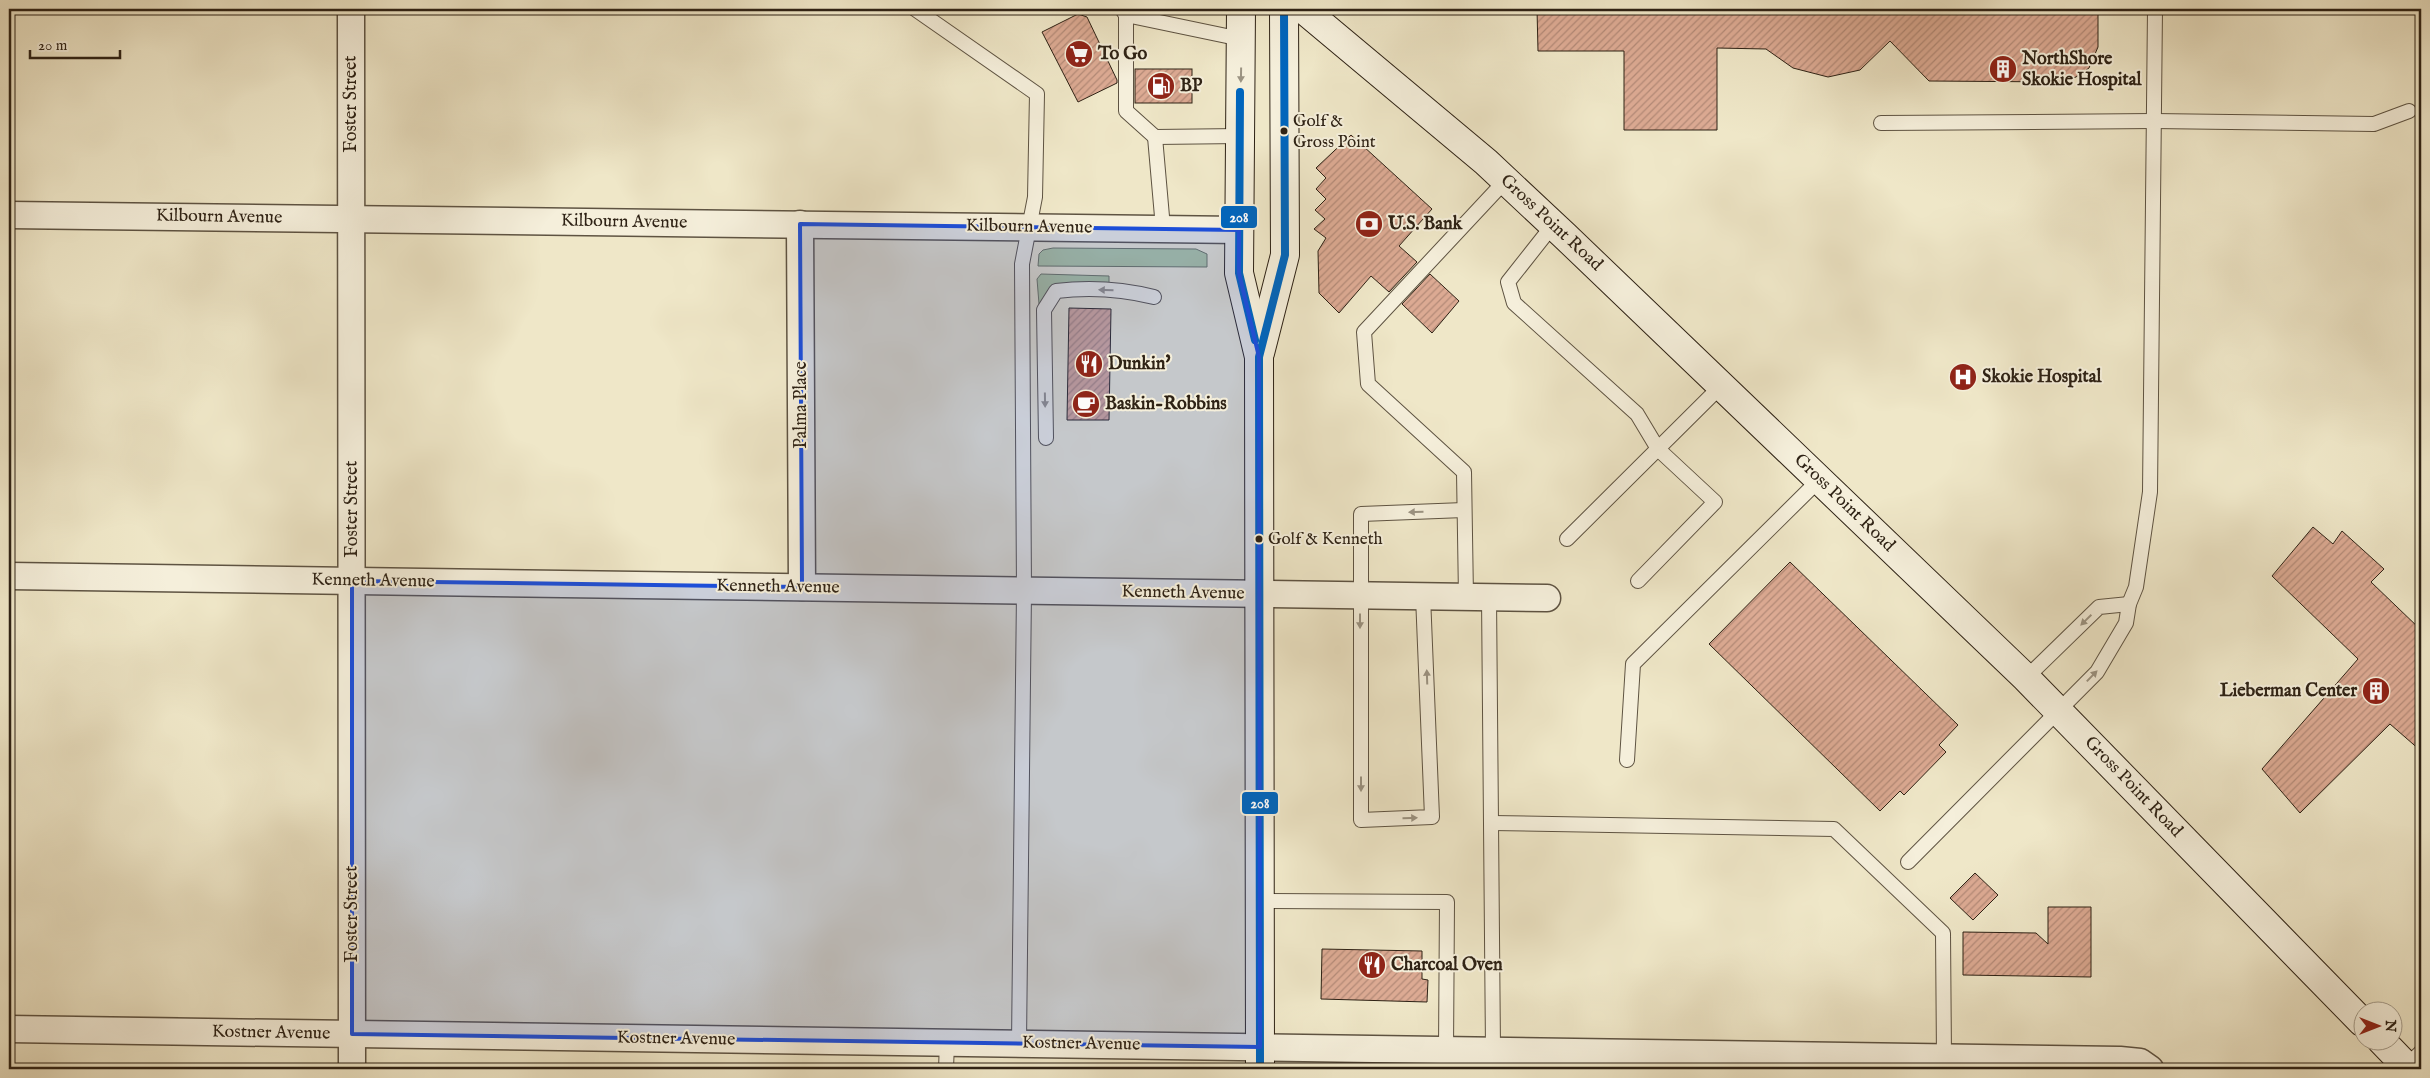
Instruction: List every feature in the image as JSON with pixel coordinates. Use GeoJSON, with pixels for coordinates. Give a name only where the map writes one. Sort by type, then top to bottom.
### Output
{"type":"FeatureCollection","features":[{"type":"Feature","properties":{"kind":"main road"},"geometry":{"type":"LineString","coordinates":[[1241,9],[1239,273],[1260,357]]}},
{"type":"Feature","properties":{"kind":"main road"},"geometry":{"type":"LineString","coordinates":[[1260,1058],[1260,357],[1285,255],[1284,9]]}},
{"type":"Feature","properties":{"kind":"main road","name":"Gross Point Road"},"geometry":{"type":"LineString","coordinates":[[1304,9],[1506,180],[1722,386],[2026,678],[2352,1012]]}},
{"type":"Feature","properties":{"kind":"main road"},"geometry":{"type":"LineString","coordinates":[[2395,1050],[2412,1062]]}},
{"type":"Feature","properties":{"kind":"street","name":"Foster Street"},"geometry":{"type":"LineString","coordinates":[[351,9],[352,1069]]}},
{"type":"Feature","properties":{"kind":"street","name":"Kilbourn Avenue"},"geometry":{"type":"LineString","coordinates":[[9,215],[1239,230]]}},
{"type":"Feature","properties":{"kind":"street","name":"Palma Place"},"geometry":{"type":"LineString","coordinates":[[800,224],[802,587]]}},
{"type":"Feature","properties":{"kind":"street","name":"Kenneth Avenue"},"geometry":{"type":"LineString","coordinates":[[9,576],[1547,598]]}},
{"type":"Feature","properties":{"kind":"street","name":"Kostner Avenue"},"geometry":{"type":"LineString","coordinates":[[9,1029],[1020,1043],[1260,1058],[1446,1050],[1486,1057],[2120,1060],[2140,1062],[2150,1069]]}},
{"type":"Feature","properties":{"kind":"lane"},"geometry":{"type":"LineString","coordinates":[[915,9],[1037,94],[1035,197],[1031,227],[1022,264],[1024,591],[1020,1043]]}},
{"type":"Feature","properties":{"kind":"lane"},"geometry":{"type":"LineString","coordinates":[[1908,862],[2097,672],[2126,622],[2129,604],[2136,587],[2150,492],[2155,9]]}},
{"type":"Feature","properties":{"kind":"lane"},"geometry":{"type":"LineString","coordinates":[[1240,136],[1155,137],[1126,111],[1124,12],[1241,39]]}},
{"type":"Feature","properties":{"kind":"lane"},"geometry":{"type":"LineString","coordinates":[[1881,123],[2154,121],[2374,124],[2409,111]]}},
{"type":"Feature","properties":{"kind":"lane"},"geometry":{"type":"LineString","coordinates":[[1155,137],[1163,228]]}},
{"type":"Feature","properties":{"kind":"lane"},"geometry":{"type":"LineString","coordinates":[[1486,1057],[1492,823],[1477,597],[1464,510],[1464,472],[1368,384],[1364,332],[1506,180]]}},
{"type":"Feature","properties":{"kind":"lane"},"geometry":{"type":"LineString","coordinates":[[1553,225],[1508,282],[1514,303],[1637,414],[1658,449],[1716,502],[1638,581]]}},
{"type":"Feature","properties":{"kind":"lane"},"geometry":{"type":"LineString","coordinates":[[1046,438],[1044,310],[1056,291],[1077,289],[1127,290],[1154,297]]}},
{"type":"Feature","properties":{"kind":"lane"},"geometry":{"type":"LineString","coordinates":[[1567,539],[1722,386]]}},
{"type":"Feature","properties":{"kind":"lane"},"geometry":{"type":"LineString","coordinates":[[1627,760],[1633,664],[1819,480]]}},
{"type":"Feature","properties":{"kind":"lane"},"geometry":{"type":"LineString","coordinates":[[1423,596],[1432,817],[1361,820],[1361,514],[1464,510]]}},
{"type":"Feature","properties":{"kind":"lane"},"geometry":{"type":"LineString","coordinates":[[2026,678],[2099,607],[2129,604]]}},
{"type":"Feature","properties":{"kind":"lane"},"geometry":{"type":"LineString","coordinates":[[1492,823],[1834,829],[1944,933],[1944,1058]]}},
{"type":"Feature","properties":{"kind":"lane"},"geometry":{"type":"LineString","coordinates":[[1260,901],[1447,902],[1446,1050]]}},
{"type":"Feature","properties":{"kind":"lane"},"geometry":{"type":"LineString","coordinates":[[946,1069],[947,1042]]}},
{"type":"Feature","properties":{"kind":"highlighted area"},"geometry":{"type":"Polygon","coordinates":[[[800,224],[1239,230],[1239,273],[1259,357],[1260,1047],[352,1034],[352,581],[802,587],[800,224]]]}},
{"type":"Feature","properties":{"kind":"green space"},"geometry":{"type":"Polygon","coordinates":[[[1053,248],[1196,249],[1207,254],[1207,267],[1038,266],[1039,254],[1043,250],[1053,248]]]}},
{"type":"Feature","properties":{"kind":"green space"},"geometry":{"type":"Polygon","coordinates":[[[1041,274],[1109,276],[1109,284],[1060,284],[1039,304],[1037,279],[1041,274]]]}},
{"type":"Feature","properties":{"kind":"building","name":"NorthShore Skokie Hospital"},"geometry":{"type":"Polygon","coordinates":[[[1537,9],[2098,9],[2098,47],[2089,68],[2076,77],[2061,82],[1929,81],[1890,41],[1860,70],[1828,77],[1793,68],[1766,49],[1717,48],[1717,130],[1624,130],[1624,51],[1538,51],[1537,9]]]}},
{"type":"Feature","properties":{"kind":"building","name":"To Go"},"geometry":{"type":"Polygon","coordinates":[[[1078,14],[1087,17],[1117,83],[1078,102],[1042,32],[1078,14]]]}},
{"type":"Feature","properties":{"kind":"building","name":"BP"},"geometry":{"type":"Polygon","coordinates":[[[1135,69],[1192,69],[1192,103],[1135,103],[1135,69]]]}},
{"type":"Feature","properties":{"kind":"building","name":"U.S. Bank"},"geometry":{"type":"Polygon","coordinates":[[[1351,135],[1432,209],[1399,246],[1417,262],[1389,292],[1371,276],[1339,313],[1319,293],[1318,251],[1326,238],[1314,229],[1325,219],[1315,210],[1326,199],[1316,189],[1326,178],[1316,168],[1351,135]]]}},
{"type":"Feature","properties":{"kind":"building"},"geometry":{"type":"Polygon","coordinates":[[[1430,274],[1459,301],[1432,333],[1402,304],[1430,274]]]}},
{"type":"Feature","properties":{"kind":"building","name":"Dunkin'"},"geometry":{"type":"Polygon","coordinates":[[[1069,308],[1111,309],[1109,420],[1067,420],[1069,308]]]}},
{"type":"Feature","properties":{"kind":"building","name":"Lieberman Center"},"geometry":{"type":"Polygon","coordinates":[[[2313,527],[2333,544],[2342,531],[2384,569],[2371,582],[2421,630],[2421,751],[2390,724],[2300,813],[2262,769],[2358,659],[2272,576],[2313,527]]]}},
{"type":"Feature","properties":{"kind":"building"},"geometry":{"type":"Polygon","coordinates":[[[1790,562],[1958,725],[1939,745],[1946,752],[1904,795],[1900,791],[1880,811],[1709,644],[1790,562]]]}},
{"type":"Feature","properties":{"kind":"building"},"geometry":{"type":"Polygon","coordinates":[[[1975,873],[1998,895],[1973,920],[1950,898],[1975,873]]]}},
{"type":"Feature","properties":{"kind":"building"},"geometry":{"type":"Polygon","coordinates":[[[2048,907],[2091,907],[2091,977],[1963,975],[1963,932],[2036,933],[2048,944],[2048,907]]]}},
{"type":"Feature","properties":{"kind":"building","name":"Charcoal Oven"},"geometry":{"type":"Polygon","coordinates":[[[1322,949],[1422,951],[1422,979],[1428,980],[1427,1002],[1321,999],[1322,949]]]}},
{"type":"Feature","properties":{"kind":"transit line","name":"208"},"geometry":{"type":"LineString","coordinates":[[1260,1069],[1259,357],[1285,255],[1284,9]]}},
{"type":"Feature","properties":{"kind":"transit line","name":"208"},"geometry":{"type":"LineString","coordinates":[[1240,92],[1239,273],[1255,340]]}},
{"type":"Feature","properties":{"kind":"place","name":"To Go"},"geometry":{"type":"Point","coordinates":[1079,54]}},
{"type":"Feature","properties":{"kind":"place","name":"NorthShore Skokie Hospital"},"geometry":{"type":"Point","coordinates":[2003,69]}},
{"type":"Feature","properties":{"kind":"place","name":"BP"},"geometry":{"type":"Point","coordinates":[1161,86]}},
{"type":"Feature","properties":{"kind":"place","name":"Golf & Gross Point"},"geometry":{"type":"Point","coordinates":[1284,131]}},
{"type":"Feature","properties":{"kind":"place","name":"U.S. Bank"},"geometry":{"type":"Point","coordinates":[1369,224]}},
{"type":"Feature","properties":{"kind":"place","name":"Dunkin'"},"geometry":{"type":"Point","coordinates":[1089,364]}},
{"type":"Feature","properties":{"kind":"place","name":"Skokie Hospital"},"geometry":{"type":"Point","coordinates":[1963,377]}},
{"type":"Feature","properties":{"kind":"place","name":"Baskin-Robbins"},"geometry":{"type":"Point","coordinates":[1086,404]}},
{"type":"Feature","properties":{"kind":"place","name":"Golf & Kenneth"},"geometry":{"type":"Point","coordinates":[1259,539]}},
{"type":"Feature","properties":{"kind":"place","name":"Lieberman Center"},"geometry":{"type":"Point","coordinates":[2376,691]}},
{"type":"Feature","properties":{"kind":"place","name":"Charcoal Oven"},"geometry":{"type":"Point","coordinates":[1372,965]}}]}
